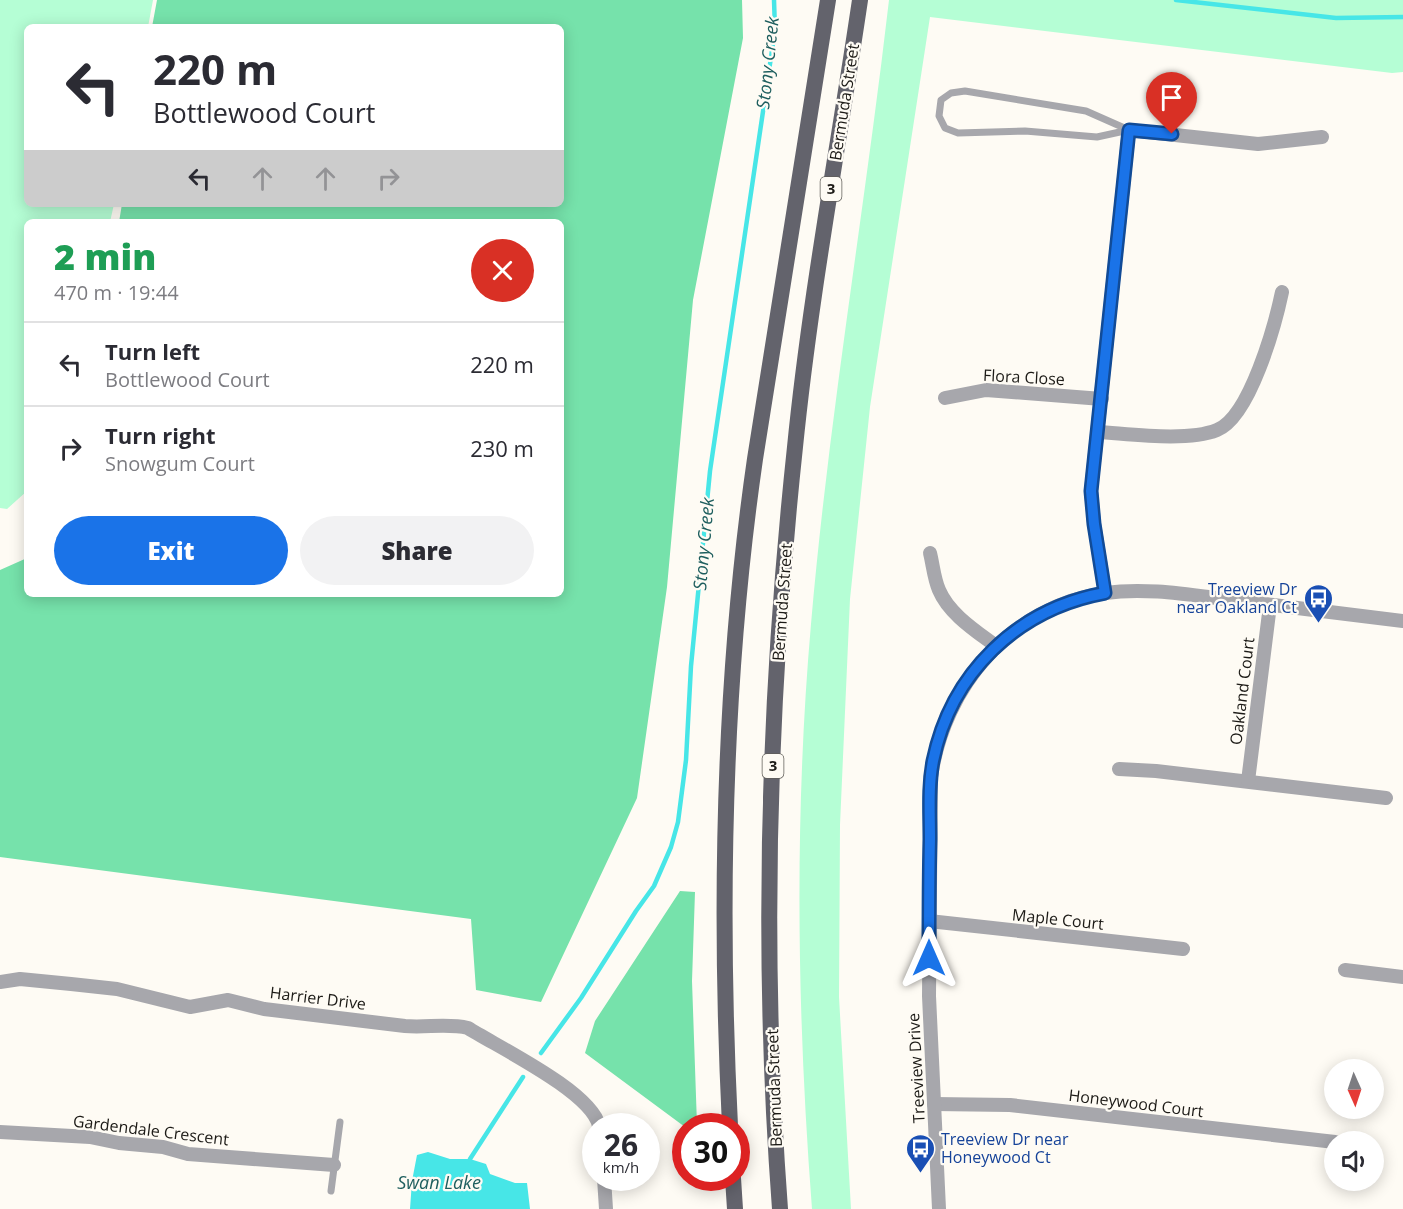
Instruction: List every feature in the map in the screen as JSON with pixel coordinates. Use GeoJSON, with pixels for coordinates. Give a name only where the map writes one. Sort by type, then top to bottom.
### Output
{"type":"FeatureCollection","features":[{"type":"Feature","properties":{"kind":"main road","name":"Bermuda Street"},"geometry":{"type":"LineString","coordinates":[[729,1113],[725,1000],[725,903],[727,780],[735,639],[751,481],[828,0]]}},
{"type":"Feature","properties":{"kind":"main road","name":"Bermuda Street"},"geometry":{"type":"LineString","coordinates":[[780,1209],[769,926],[778,655],[795,448],[813,297],[860,0]]}},
{"type":"Feature","properties":{"kind":"main road"},"geometry":{"type":"LineString","coordinates":[[734,1191],[735,1209]]}},
{"type":"Feature","properties":{"kind":"street"},"geometry":{"type":"LineString","coordinates":[[1105,593],[1092,507],[1092,473],[1102,399],[1129,130],[1258,144],[1322,137]]}},
{"type":"Feature","properties":{"kind":"street"},"geometry":{"type":"LineString","coordinates":[[1098,432],[1157,437],[1204,434],[1219,430],[1240,410],[1272,336],[1282,292]]}},
{"type":"Feature","properties":{"kind":"street","name":"Flora Close"},"geometry":{"type":"LineString","coordinates":[[945,398],[976,391],[1005,390],[1102,399]]}},
{"type":"Feature","properties":{"kind":"street"},"geometry":{"type":"LineString","coordinates":[[930,553],[944,600],[962,620],[996,646]]}},
{"type":"Feature","properties":{"kind":"street","name":"Treeview Drive"},"geometry":{"type":"LineString","coordinates":[[939,1209],[929,996],[930,800],[933,761],[941,732],[954,703],[970,677],[996,646],[1014,631],[1051,609],[1080,598],[1105,593],[1150,591],[1403,621]]}},
{"type":"Feature","properties":{"kind":"street","name":"Oakland Court"},"geometry":{"type":"LineString","coordinates":[[1248,781],[1270,605]]}},
{"type":"Feature","properties":{"kind":"street"},"geometry":{"type":"LineString","coordinates":[[1119,769],[1156,771],[1386,798]]}},
{"type":"Feature","properties":{"kind":"street","name":"Maple Court"},"geometry":{"type":"LineString","coordinates":[[929,921],[1183,949]]}},
{"type":"Feature","properties":{"kind":"street"},"geometry":{"type":"LineString","coordinates":[[1344,970],[1403,977]]}},
{"type":"Feature","properties":{"kind":"street","name":"Harrier Drive"},"geometry":{"type":"LineString","coordinates":[[0,982],[20,979],[117,989],[189,1007],[228,1000],[257,1008],[405,1026],[425,1028],[457,1025],[468,1028],[562,1084],[580,1098],[592,1113]]}},
{"type":"Feature","properties":{"kind":"street","name":"Honeywood Court"},"geometry":{"type":"LineString","coordinates":[[934,1104],[1010,1105],[1324,1141]]}},
{"type":"Feature","properties":{"kind":"street","name":"Gardendale Crescent"},"geometry":{"type":"LineString","coordinates":[[0,1132],[90,1137],[119,1143],[163,1147],[188,1154],[334,1165]]}},
{"type":"Feature","properties":{"kind":"street"},"geometry":{"type":"LineString","coordinates":[[605,1191],[606,1209]]}},
{"type":"Feature","properties":{"kind":"lane"},"geometry":{"type":"LineString","coordinates":[[965,91],[1086,111],[1129,130],[1098,137],[1025,131],[958,133],[945,128],[939,116],[941,100],[951,93],[965,91]]}},
{"type":"Feature","properties":{"kind":"lane"},"geometry":{"type":"LineString","coordinates":[[331,1191],[340,1122]]}},
{"type":"Feature","properties":{"kind":"green space"},"geometry":{"type":"Polygon","coordinates":[[[0,0],[153,0],[149,24],[24,24],[24,207],[113,207],[111,219],[24,219],[24,494],[7,509],[0,508],[0,0]]]}},
{"type":"Feature","properties":{"kind":"green space"},"geometry":{"type":"Polygon","coordinates":[[[157,0],[742,0],[743,38],[693,300],[667,587],[637,798],[541,1002],[476,990],[471,919],[0,857],[0,570],[24,559],[24,597],[564,597],[564,219],[120,219],[122,207],[564,207],[564,24],[153,24],[157,0]]]}},
{"type":"Feature","properties":{"kind":"green space"},"geometry":{"type":"Polygon","coordinates":[[[889,0],[1403,0],[1403,72],[1392,73],[930,17],[870,407],[850,599],[840,825],[839,997],[851,1209],[812,1209],[803,1063],[800,916],[802,770],[806,697],[827,468],[889,0]]]}},
{"type":"Feature","properties":{"kind":"green space"},"geometry":{"type":"Polygon","coordinates":[[[680,891],[695,892],[692,981],[697,1113],[672,1113],[672,1117],[585,1053],[595,1021],[680,891]]]}},
{"type":"Feature","properties":{"kind":"water","name":"Swan Lake"},"geometry":{"type":"Polygon","coordinates":[[[428,1152],[450,1159],[470,1159],[486,1164],[490,1174],[515,1183],[527,1183],[530,1209],[410,1209],[417,1155],[428,1152]]]}},
{"type":"Feature","properties":{"kind":"waterway","name":"Stony Creek"},"geometry":{"type":"LineString","coordinates":[[541,1053],[581,998],[654,886],[671,847],[678,822],[686,760],[691,666],[710,471],[775,30],[774,0]]}},
{"type":"Feature","properties":{"kind":"waterway"},"geometry":{"type":"LineString","coordinates":[[1176,0],[1336,18],[1403,17]]}},
{"type":"Feature","properties":{"kind":"waterway","name":"Stony Creek"},"geometry":{"type":"LineString","coordinates":[[470,1163],[470,1159],[523,1077]]}},
{"type":"Feature","properties":{"kind":"place","name":"Treeview Dr near Oakland Ct"},"geometry":{"type":"Point","coordinates":[1318,624]}},
{"type":"Feature","properties":{"kind":"place","name":"Treeview Dr near Honeywood Ct"},"geometry":{"type":"Point","coordinates":[920,1174]}},
{"type":"Feature","properties":{"kind":"route"},"geometry":{"type":"LineString","coordinates":[[929,958],[931,777],[938,741],[951,709],[974,671],[996,646],[1014,631],[1051,609],[1080,598],[1105,593],[1091,491],[1129,130],[1172,134]]}}]}
